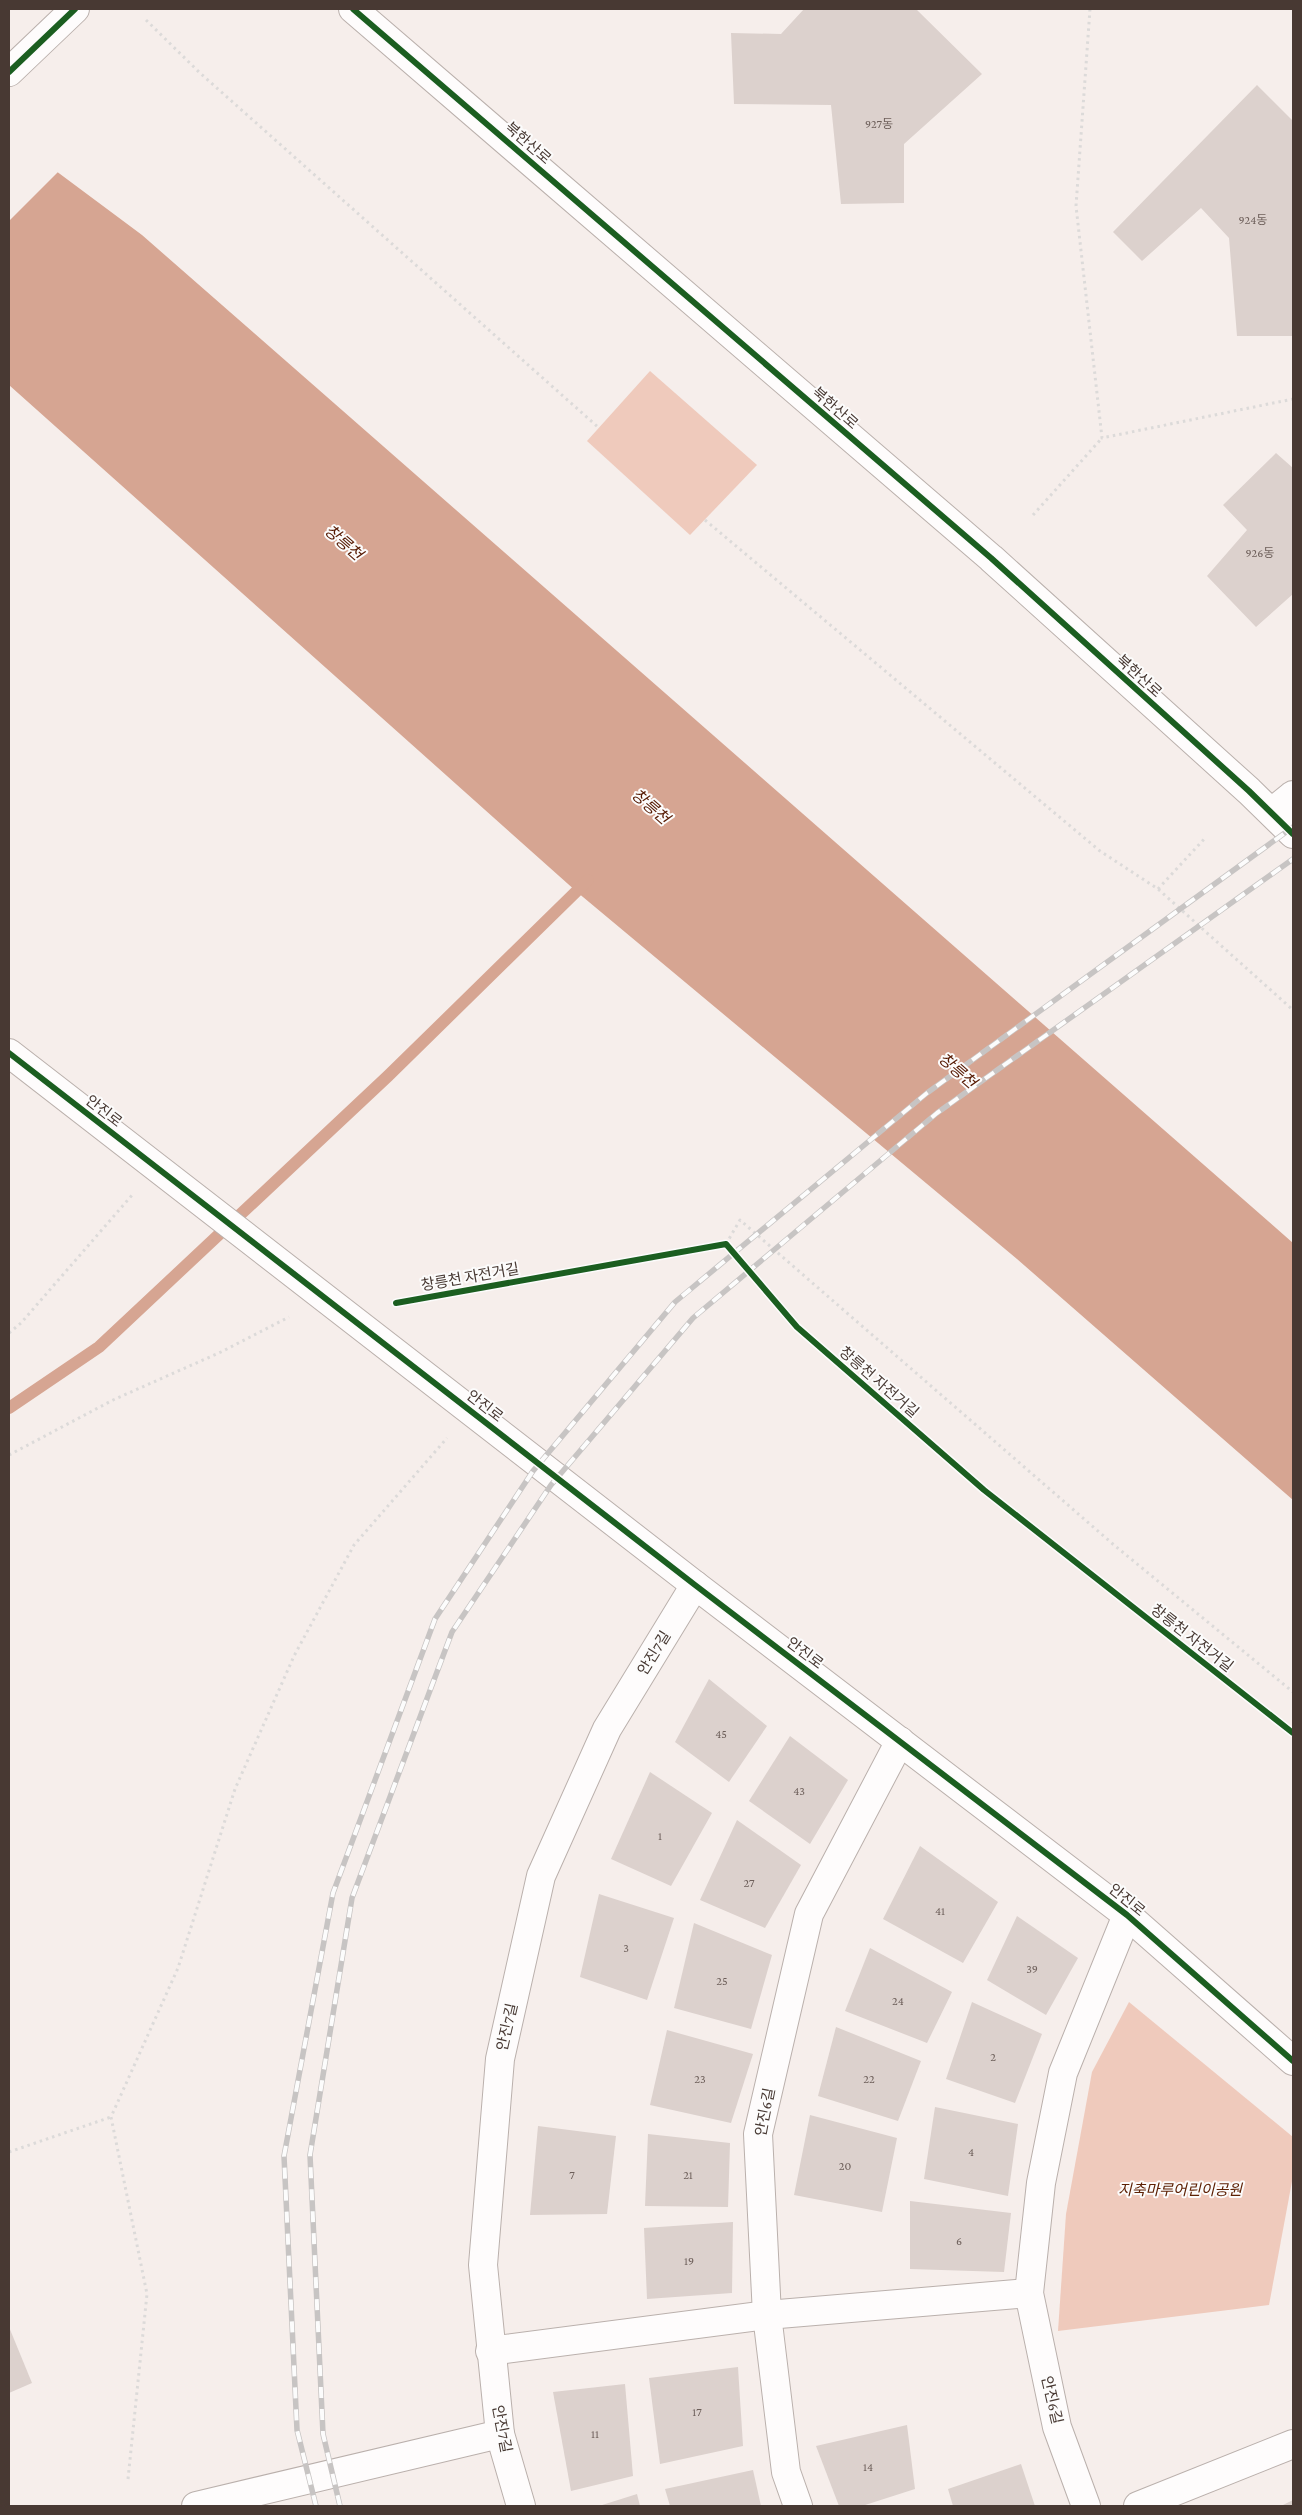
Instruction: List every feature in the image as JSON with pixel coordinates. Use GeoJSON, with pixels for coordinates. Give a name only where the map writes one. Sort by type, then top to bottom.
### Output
{"type":"FeatureCollection","features":[{"type":"Feature","properties":{"kind":"street"},"geometry":{"type":"LineString","coordinates":[[10,71],[76,9]]}},
{"type":"Feature","properties":{"kind":"street","name":"북한산로"},"geometry":{"type":"LineString","coordinates":[[353,9],[991,558],[1272,812],[1293,834]]}},
{"type":"Feature","properties":{"kind":"street"},"geometry":{"type":"LineString","coordinates":[[1272,812],[1293,795]]}},
{"type":"Feature","properties":{"kind":"street","name":"안진로"},"geometry":{"type":"LineString","coordinates":[[9,1053],[696,1585],[1127,1915],[1293,2061]]}},
{"type":"Feature","properties":{"kind":"street","name":"안진7길"},"geometry":{"type":"LineString","coordinates":[[521,2506],[500,2434],[490,2351],[483,2265],[500,2059],[541,1876],[608,1729],[696,1585]]}},
{"type":"Feature","properties":{"kind":"street","name":"안진6길"},"geometry":{"type":"LineString","coordinates":[[798,2506],[786,2472],[767,2315],[758,2134],[809,1914],[900,1741]]}},
{"type":"Feature","properties":{"kind":"street","name":"안진6길"},"geometry":{"type":"LineString","coordinates":[[1086,2506],[1057,2427],[1029,2292],[1041,2183],[1063,2073],[1127,1915]]}},
{"type":"Feature","properties":{"kind":"street"},"geometry":{"type":"LineString","coordinates":[[490,2351],[767,2315],[1029,2292]]}},
{"type":"Feature","properties":{"kind":"street"},"geometry":{"type":"LineString","coordinates":[[196,2506],[500,2434]]}},
{"type":"Feature","properties":{"kind":"street"},"geometry":{"type":"LineString","coordinates":[[1138,2506],[1293,2444]]}},
{"type":"Feature","properties":{"kind":"path"},"geometry":{"type":"LineString","coordinates":[[1090,9],[1076,206],[1102,438]]}},
{"type":"Feature","properties":{"kind":"path"},"geometry":{"type":"LineString","coordinates":[[146,20],[200,73],[599,428]]}},
{"type":"Feature","properties":{"kind":"path"},"geometry":{"type":"LineString","coordinates":[[1033,516],[1102,438],[1293,399]]}},
{"type":"Feature","properties":{"kind":"path"},"geometry":{"type":"LineString","coordinates":[[705,520],[1100,851],[1158,889],[1293,1010]]}},
{"type":"Feature","properties":{"kind":"path"},"geometry":{"type":"LineString","coordinates":[[1158,889],[1206,837]]}},
{"type":"Feature","properties":{"kind":"path"},"geometry":{"type":"LineString","coordinates":[[9,1333],[21,1323],[134,1193]]}},
{"type":"Feature","properties":{"kind":"path"},"geometry":{"type":"LineString","coordinates":[[716,1246],[726,1244],[740,1220],[1114,1545],[1293,1692]]}},
{"type":"Feature","properties":{"kind":"path"},"geometry":{"type":"LineString","coordinates":[[726,1244],[733,1252]]}},
{"type":"Feature","properties":{"kind":"path"},"geometry":{"type":"LineString","coordinates":[[9,1455],[113,1400],[221,1352],[292,1316]]}},
{"type":"Feature","properties":{"kind":"path"},"geometry":{"type":"LineString","coordinates":[[128,2479],[147,2294],[111,2117],[178,1968],[235,1789],[294,1656],[354,1545],[448,1436]]}},
{"type":"Feature","properties":{"kind":"path"},"geometry":{"type":"LineString","coordinates":[[9,2152],[111,2117]]}},
{"type":"Feature","properties":{"kind":"green space"},"geometry":{"type":"Polygon","coordinates":[[[650,371],[757,465],[690,535],[587,441],[650,371]]]}},
{"type":"Feature","properties":{"kind":"green space","name":"지축마루어린이공원"},"geometry":{"type":"Polygon","coordinates":[[[1129,2002],[1293,2137],[1293,2176],[1269,2305],[1058,2331],[1066,2214],[1092,2072],[1129,2002]]]}},
{"type":"Feature","properties":{"kind":"water","name":"창릉천"},"geometry":{"type":"Polygon","coordinates":[[[9,136],[142,235],[1293,1243],[1293,1500],[1017,1259],[577,892],[9,385],[9,136]]]}},
{"type":"Feature","properties":{"kind":"pier"},"geometry":{"type":"Polygon","coordinates":[[[9,134],[59,171],[9,221],[9,134]]]}},
{"type":"Feature","properties":{"kind":"building"},"geometry":{"type":"Polygon","coordinates":[[[804,9],[916,9],[982,74],[904,144],[904,203],[841,204],[831,105],[734,104],[731,33],[781,34],[804,9]]]}},
{"type":"Feature","properties":{"kind":"building"},"geometry":{"type":"Polygon","coordinates":[[[1257,85],[1293,121],[1293,336],[1237,336],[1229,238],[1201,208],[1142,261],[1113,232],[1257,85]]]}},
{"type":"Feature","properties":{"kind":"building"},"geometry":{"type":"Polygon","coordinates":[[[1276,453],[1293,468],[1293,594],[1256,627],[1207,576],[1247,530],[1223,505],[1276,453]]]}},
{"type":"Feature","properties":{"kind":"building"},"geometry":{"type":"Polygon","coordinates":[[[709,1679],[767,1726],[729,1782],[675,1742],[709,1679]]]}},
{"type":"Feature","properties":{"kind":"building"},"geometry":{"type":"Polygon","coordinates":[[[790,1736],[848,1780],[810,1844],[749,1801],[790,1736]]]}},
{"type":"Feature","properties":{"kind":"building"},"geometry":{"type":"Polygon","coordinates":[[[650,1772],[712,1813],[671,1886],[611,1859],[650,1772]]]}},
{"type":"Feature","properties":{"kind":"building"},"geometry":{"type":"Polygon","coordinates":[[[737,1820],[801,1865],[765,1928],[700,1900],[737,1820]]]}},
{"type":"Feature","properties":{"kind":"building"},"geometry":{"type":"Polygon","coordinates":[[[920,1846],[998,1902],[963,1963],[883,1919],[920,1846]]]}},
{"type":"Feature","properties":{"kind":"building"},"geometry":{"type":"Polygon","coordinates":[[[599,1894],[674,1918],[647,2000],[580,1977],[599,1894]]]}},
{"type":"Feature","properties":{"kind":"building"},"geometry":{"type":"Polygon","coordinates":[[[1017,1916],[1078,1958],[1046,2015],[987,1980],[1017,1916]]]}},
{"type":"Feature","properties":{"kind":"building"},"geometry":{"type":"Polygon","coordinates":[[[694,1923],[772,1955],[751,2029],[674,2008],[694,1923]]]}},
{"type":"Feature","properties":{"kind":"building"},"geometry":{"type":"Polygon","coordinates":[[[870,1948],[952,1992],[927,2043],[845,2011],[870,1948]]]}},
{"type":"Feature","properties":{"kind":"building"},"geometry":{"type":"Polygon","coordinates":[[[972,2002],[1042,2034],[1015,2103],[946,2079],[972,2002]]]}},
{"type":"Feature","properties":{"kind":"building"},"geometry":{"type":"Polygon","coordinates":[[[836,2027],[921,2061],[898,2121],[818,2096],[836,2027]]]}},
{"type":"Feature","properties":{"kind":"building"},"geometry":{"type":"Polygon","coordinates":[[[667,2030],[753,2054],[731,2123],[650,2105],[667,2030]]]}},
{"type":"Feature","properties":{"kind":"building"},"geometry":{"type":"Polygon","coordinates":[[[935,2107],[1018,2124],[1008,2196],[924,2179],[935,2107]]]}},
{"type":"Feature","properties":{"kind":"building"},"geometry":{"type":"Polygon","coordinates":[[[810,2115],[897,2138],[882,2212],[794,2195],[810,2115]]]}},
{"type":"Feature","properties":{"kind":"building"},"geometry":{"type":"Polygon","coordinates":[[[538,2126],[616,2136],[607,2214],[530,2215],[538,2126]]]}},
{"type":"Feature","properties":{"kind":"building"},"geometry":{"type":"Polygon","coordinates":[[[648,2134],[730,2143],[728,2207],[645,2206],[648,2134]]]}},
{"type":"Feature","properties":{"kind":"building"},"geometry":{"type":"Polygon","coordinates":[[[910,2201],[1011,2213],[1004,2272],[910,2269],[910,2201]]]}},
{"type":"Feature","properties":{"kind":"building"},"geometry":{"type":"Polygon","coordinates":[[[733,2222],[732,2293],[647,2299],[644,2228],[733,2222]]]}},
{"type":"Feature","properties":{"kind":"building"},"geometry":{"type":"Polygon","coordinates":[[[9,2327],[32,2383],[9,2393],[9,2327]]]}},
{"type":"Feature","properties":{"kind":"building"},"geometry":{"type":"Polygon","coordinates":[[[738,2367],[743,2446],[660,2464],[649,2378],[738,2367]]]}},
{"type":"Feature","properties":{"kind":"building"},"geometry":{"type":"Polygon","coordinates":[[[625,2384],[633,2476],[571,2491],[553,2392],[625,2384]]]}},
{"type":"Feature","properties":{"kind":"building"},"geometry":{"type":"Polygon","coordinates":[[[907,2425],[915,2489],[862,2506],[839,2506],[816,2446],[907,2425]]]}},
{"type":"Feature","properties":{"kind":"building"},"geometry":{"type":"Polygon","coordinates":[[[1021,2464],[1035,2506],[953,2506],[948,2489],[1021,2464]]]}},
{"type":"Feature","properties":{"kind":"building"},"geometry":{"type":"Polygon","coordinates":[[[753,2470],[761,2506],[670,2506],[665,2489],[753,2470]]]}},
{"type":"Feature","properties":{"kind":"building"},"geometry":{"type":"Polygon","coordinates":[[[637,2494],[640,2506],[599,2506],[637,2494]]]}},
{"type":"Feature","properties":{"kind":"building"},"geometry":{"type":"Polygon","coordinates":[[[1293,2500],[1293,2506],[1281,2506],[1293,2500]]]}},
{"type":"Feature","properties":{"kind":"waterway"},"geometry":{"type":"LineString","coordinates":[[9,1408],[99,1347],[388,1076],[588,880]]}},
{"type":"Feature","properties":{"kind":"railway"},"geometry":{"type":"LineString","coordinates":[[316,2506],[297,2430],[284,2156],[333,1893],[435,1619],[533,1471],[675,1302],[927,1093],[1293,827]]}},
{"type":"Feature","properties":{"kind":"railway"},"geometry":{"type":"LineString","coordinates":[[340,2506],[323,2434],[310,2155],[352,1898],[452,1632],[551,1485],[693,1318],[937,1113],[1293,859]]}},
{"type":"Feature","properties":{"kind":"cycle path"},"geometry":{"type":"LineString","coordinates":[[9,72],[75,9]]}},
{"type":"Feature","properties":{"kind":"cycle path"},"geometry":{"type":"LineString","coordinates":[[353,9],[991,558],[1249,791],[1293,834]]}},
{"type":"Feature","properties":{"kind":"cycle path"},"geometry":{"type":"LineString","coordinates":[[9,1053],[695,1585],[1127,1915],[1293,2061]]}},
{"type":"Feature","properties":{"kind":"cycle path","name":"창릉천 자전거길"},"geometry":{"type":"LineString","coordinates":[[396,1303],[726,1244],[797,1327],[984,1490],[1293,1733]]}}]}
